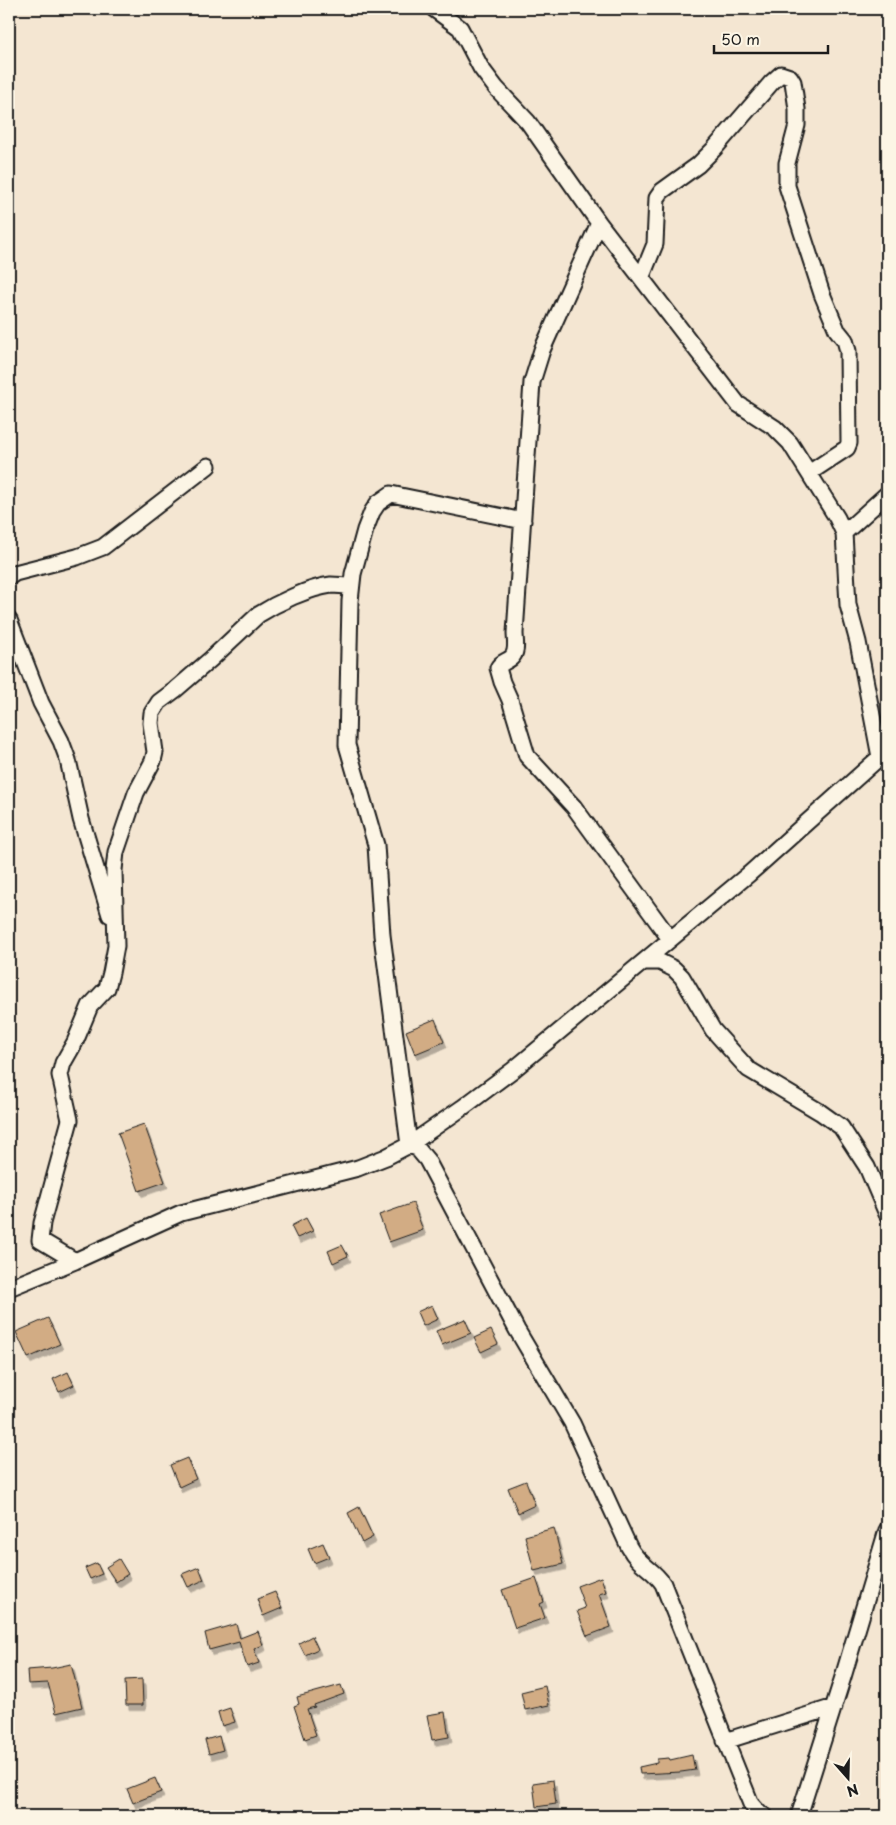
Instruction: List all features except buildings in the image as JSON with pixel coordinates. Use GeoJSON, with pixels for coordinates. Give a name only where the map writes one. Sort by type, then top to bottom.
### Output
{"type":"FeatureCollection","features":[{"type":"Feature","properties":{"kind":"street"},"geometry":{"type":"LineString","coordinates":[[9,1288],[75,1261],[181,1213],[358,1168],[409,1145],[513,1070],[885,757],[848,605],[844,533],[837,518],[790,443],[775,428],[738,404],[642,276],[599,223],[528,122],[496,88],[481,68],[460,28],[434,9]]}},
{"type":"Feature","properties":{"kind":"street"},"geometry":{"type":"LineString","coordinates":[[642,276],[655,244],[657,198],[703,160],[772,82],[781,74],[790,77],[793,82],[797,109],[797,125],[787,163],[787,186],[822,294],[837,330],[845,340],[848,351],[849,443],[847,448],[809,473]]}},
{"type":"Feature","properties":{"kind":"street"},"geometry":{"type":"LineString","coordinates":[[599,223],[542,350],[532,382],[515,649],[511,657],[502,662],[498,668],[527,756],[574,807],[670,939]]}},
{"type":"Feature","properties":{"kind":"street"},"geometry":{"type":"LineString","coordinates":[[9,577],[15,573],[77,557],[103,547],[208,466]]}},
{"type":"Feature","properties":{"kind":"street"},"geometry":{"type":"LineString","coordinates":[[409,1145],[382,935],[376,845],[347,745],[351,586],[365,530],[372,512],[378,502],[391,494],[523,521]]}},
{"type":"Feature","properties":{"kind":"street"},"geometry":{"type":"LineString","coordinates":[[844,533],[887,494]]}},
{"type":"Feature","properties":{"kind":"street"},"geometry":{"type":"LineString","coordinates":[[75,1261],[40,1240],[42,1223],[70,1120],[60,1075],[63,1062],[75,1042],[90,1006],[107,988],[116,946],[114,870],[116,852],[136,793],[154,761],[152,713],[159,702],[175,690],[258,615],[272,606],[332,585],[351,586]]}},
{"type":"Feature","properties":{"kind":"street"},"geometry":{"type":"LineString","coordinates":[[9,620],[41,703],[61,741],[68,760],[81,819],[116,936]]}},
{"type":"Feature","properties":{"kind":"street"},"geometry":{"type":"LineString","coordinates":[[642,962],[660,962],[674,968],[682,977],[713,1030],[748,1069],[820,1112],[840,1127],[867,1167],[887,1214]]}},
{"type":"Feature","properties":{"kind":"street"},"geometry":{"type":"LineString","coordinates":[[409,1145],[417,1148],[428,1160],[512,1322],[572,1423],[632,1553],[640,1563],[656,1574],[663,1584],[751,1804],[760,1814],[765,1816]]}},
{"type":"Feature","properties":{"kind":"street"},"geometry":{"type":"LineString","coordinates":[[799,1816],[887,1530]]}},
{"type":"Feature","properties":{"kind":"street"},"geometry":{"type":"LineString","coordinates":[[725,1741],[834,1706]]}}]}
